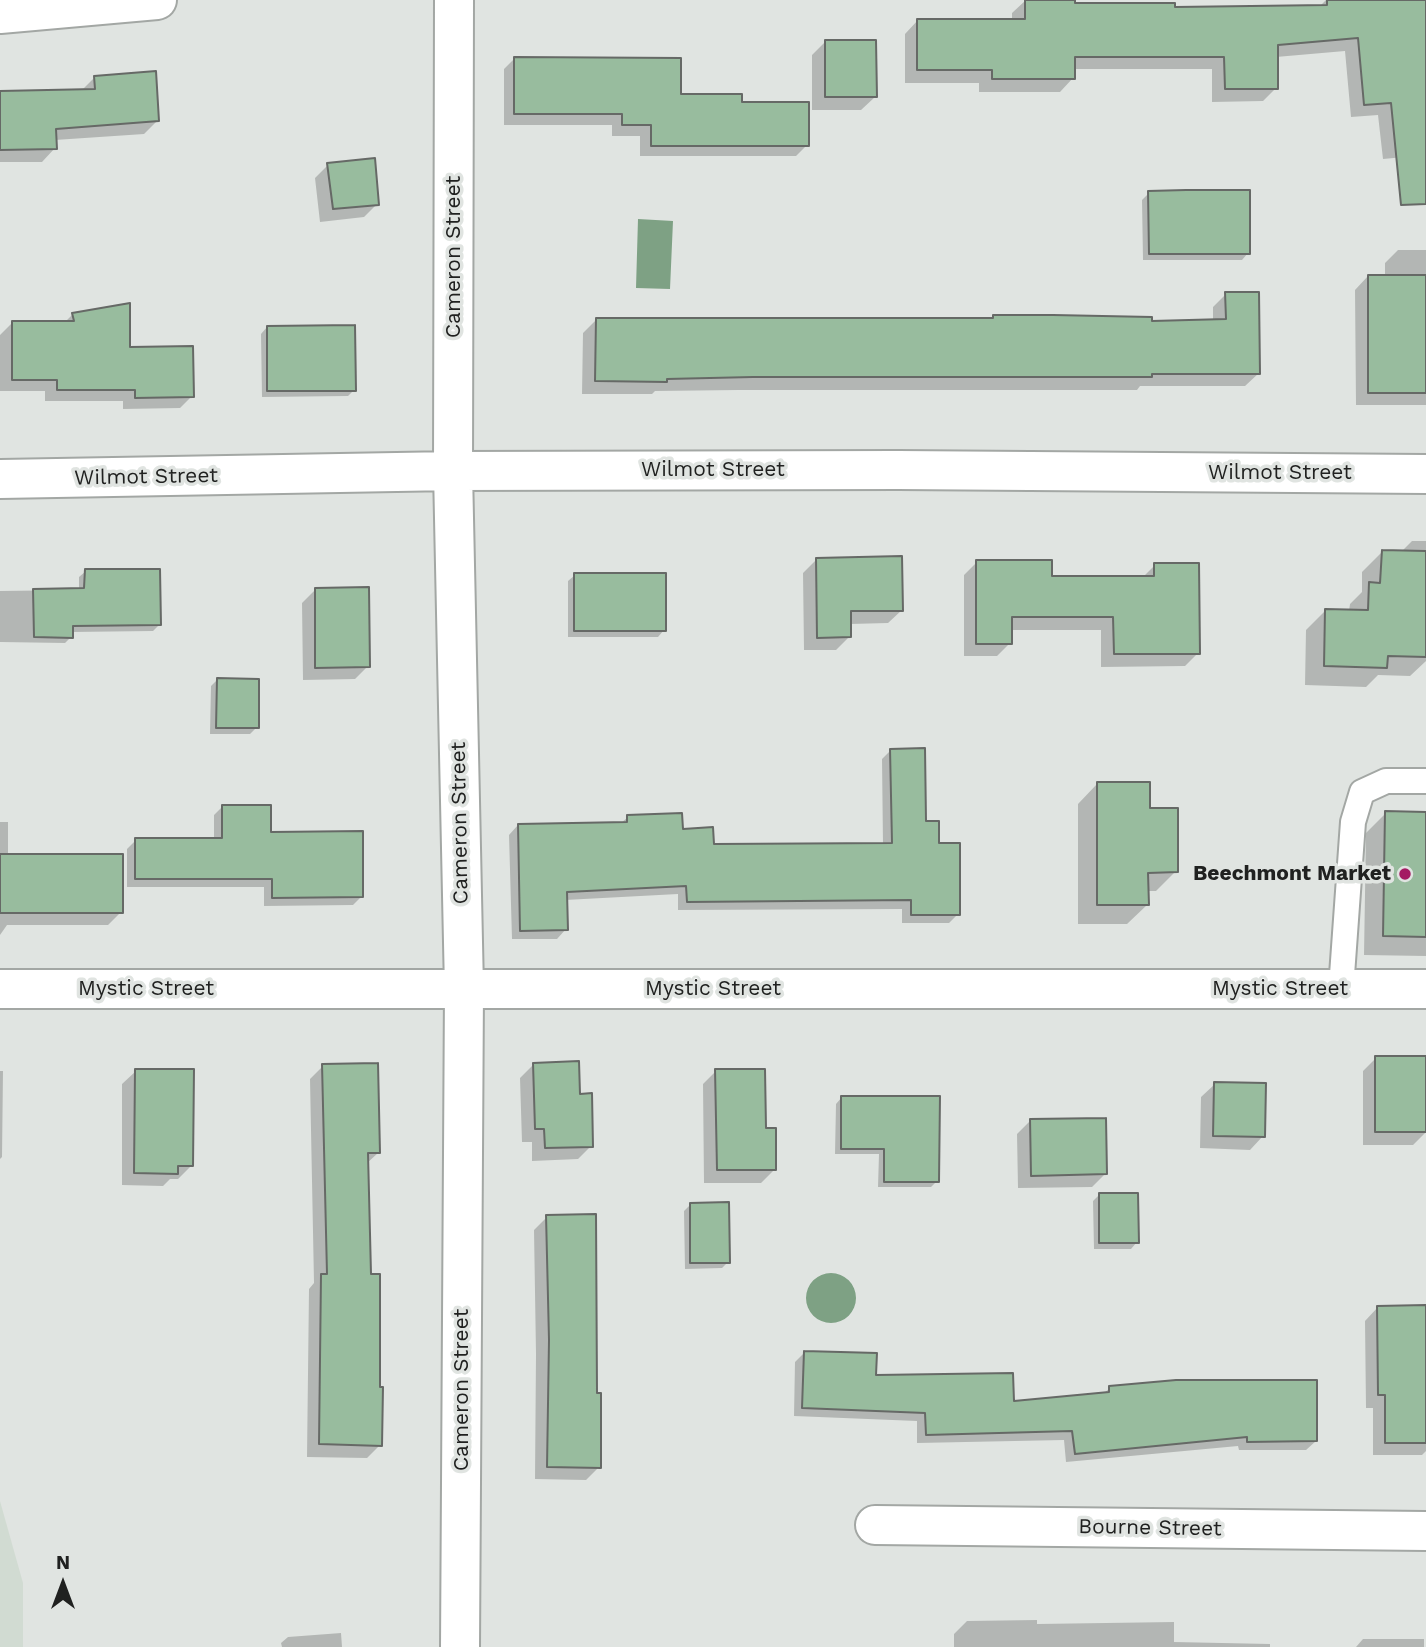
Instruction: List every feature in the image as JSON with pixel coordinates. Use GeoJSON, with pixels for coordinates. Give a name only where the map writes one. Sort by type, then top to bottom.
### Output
{"type":"FeatureCollection","features":[{"type":"Feature","properties":{"kind":"street"},"geometry":{"type":"LineString","coordinates":[[0,14],[157,0]]}},
{"type":"Feature","properties":{"kind":"street","name":"Cameron Street"},"geometry":{"type":"LineString","coordinates":[[454,0],[453,471],[464,989],[460,1647]]}},
{"type":"Feature","properties":{"kind":"street","name":"Wilmot Street"},"geometry":{"type":"LineString","coordinates":[[0,479],[453,471],[912,470],[1426,474]]}},
{"type":"Feature","properties":{"kind":"street","name":"Mystic Street"},"geometry":{"type":"LineString","coordinates":[[0,989],[1426,989]]}},
{"type":"Feature","properties":{"kind":"street","name":"Bourne Street"},"geometry":{"type":"LineString","coordinates":[[875,1525],[1426,1531]]}},
{"type":"Feature","properties":{"kind":"lane"},"geometry":{"type":"LineString","coordinates":[[1341,989],[1353,822],[1362,792],[1386,781],[1426,781]]}},
{"type":"Feature","properties":{"kind":"shaded area"},"geometry":{"type":"Polygon","coordinates":[[[638,219],[673,221],[670,289],[636,288],[638,219]]]}},
{"type":"Feature","properties":{"kind":"shaded area"},"geometry":{"type":"Polygon","coordinates":[[[831,1273],[849,1280],[856,1298],[849,1316],[831,1323],[813,1316],[806,1298],[813,1280],[831,1273]]]}},
{"type":"Feature","properties":{"kind":"shaded area"},"geometry":{"type":"Polygon","coordinates":[[[0,1501],[23,1583],[23,1647],[0,1647],[0,1501]]]}},
{"type":"Feature","properties":{"kind":"building"},"geometry":{"type":"Polygon","coordinates":[[[1025,0],[1175,3],[1175,7],[1327,5],[1327,0],[1426,0],[1426,204],[1401,205],[1391,103],[1364,105],[1358,38],[1278,45],[1278,89],[1225,89],[1224,57],[1075,57],[1075,79],[992,79],[992,70],[917,70],[917,19],[1025,19],[1025,0]]]}},
{"type":"Feature","properties":{"kind":"building"},"geometry":{"type":"Polygon","coordinates":[[[825,40],[876,40],[877,97],[825,97],[825,40]]]}},
{"type":"Feature","properties":{"kind":"building"},"geometry":{"type":"Polygon","coordinates":[[[514,57],[681,58],[681,94],[742,94],[742,102],[809,102],[809,146],[651,146],[651,125],[622,125],[622,114],[514,114],[514,57]]]}},
{"type":"Feature","properties":{"kind":"building"},"geometry":{"type":"Polygon","coordinates":[[[156,71],[159,121],[56,129],[57,149],[0,150],[0,91],[95,89],[94,76],[156,71]]]}},
{"type":"Feature","properties":{"kind":"building"},"geometry":{"type":"Polygon","coordinates":[[[375,158],[379,205],[333,209],[327,163],[375,158]]]}},
{"type":"Feature","properties":{"kind":"building"},"geometry":{"type":"Polygon","coordinates":[[[1250,190],[1250,254],[1149,254],[1148,191],[1250,190]]]}},
{"type":"Feature","properties":{"kind":"building"},"geometry":{"type":"Polygon","coordinates":[[[1368,275],[1426,275],[1426,393],[1368,393],[1368,275]]]}},
{"type":"Feature","properties":{"kind":"building"},"geometry":{"type":"Polygon","coordinates":[[[1225,292],[1259,292],[1260,374],[1152,374],[1152,377],[753,377],[667,379],[667,382],[595,381],[596,318],[993,318],[993,315],[1053,315],[1152,317],[1152,321],[1226,319],[1225,292]]]}},
{"type":"Feature","properties":{"kind":"building"},"geometry":{"type":"Polygon","coordinates":[[[130,303],[130,347],[193,346],[194,397],[135,398],[135,390],[57,390],[57,380],[12,380],[12,321],[74,321],[72,313],[130,303]]]}},
{"type":"Feature","properties":{"kind":"building"},"geometry":{"type":"Polygon","coordinates":[[[355,325],[356,391],[267,391],[267,326],[355,325]]]}},
{"type":"Feature","properties":{"kind":"building"},"geometry":{"type":"Polygon","coordinates":[[[1382,550],[1426,551],[1426,657],[1388,656],[1387,668],[1324,666],[1325,609],[1368,610],[1369,582],[1380,583],[1382,550]]]}},
{"type":"Feature","properties":{"kind":"building"},"geometry":{"type":"Polygon","coordinates":[[[902,556],[903,611],[851,611],[851,637],[817,638],[816,558],[902,556]]]}},
{"type":"Feature","properties":{"kind":"building"},"geometry":{"type":"Polygon","coordinates":[[[976,560],[1052,560],[1052,576],[1154,576],[1154,563],[1199,563],[1200,654],[1114,654],[1113,617],[1012,617],[1012,644],[976,644],[976,560]]]}},
{"type":"Feature","properties":{"kind":"building"},"geometry":{"type":"Polygon","coordinates":[[[85,569],[160,569],[161,625],[73,626],[73,638],[34,637],[33,589],[84,588],[85,569]]]}},
{"type":"Feature","properties":{"kind":"building"},"geometry":{"type":"Polygon","coordinates":[[[574,573],[666,573],[666,631],[574,631],[574,573]]]}},
{"type":"Feature","properties":{"kind":"building"},"geometry":{"type":"Polygon","coordinates":[[[369,587],[370,667],[315,668],[315,588],[369,587]]]}},
{"type":"Feature","properties":{"kind":"building"},"geometry":{"type":"Polygon","coordinates":[[[217,678],[259,679],[259,728],[216,728],[217,678]]]}},
{"type":"Feature","properties":{"kind":"building"},"geometry":{"type":"Polygon","coordinates":[[[925,748],[926,821],[939,821],[939,843],[960,843],[960,915],[911,915],[911,900],[687,902],[686,886],[567,892],[568,930],[520,931],[518,824],[627,822],[627,815],[682,813],[683,829],[713,827],[714,844],[892,843],[890,749],[925,748]]]}},
{"type":"Feature","properties":{"kind":"building"},"geometry":{"type":"Polygon","coordinates":[[[1097,782],[1150,782],[1150,808],[1178,808],[1178,872],[1148,873],[1149,905],[1097,905],[1097,782]]]}},
{"type":"Feature","properties":{"kind":"building"},"geometry":{"type":"Polygon","coordinates":[[[222,805],[271,805],[271,832],[363,831],[363,897],[272,898],[272,879],[135,879],[135,838],[222,838],[222,805]]]}},
{"type":"Feature","properties":{"kind":"building","name":"Beechmont Market"},"geometry":{"type":"Polygon","coordinates":[[[1385,811],[1426,812],[1426,937],[1383,936],[1385,811]]]}},
{"type":"Feature","properties":{"kind":"building"},"geometry":{"type":"Polygon","coordinates":[[[0,854],[123,854],[123,913],[0,913],[0,854]]]}},
{"type":"Feature","properties":{"kind":"building"},"geometry":{"type":"Polygon","coordinates":[[[1375,1056],[1426,1056],[1426,1132],[1375,1132],[1375,1056]]]}},
{"type":"Feature","properties":{"kind":"building"},"geometry":{"type":"Polygon","coordinates":[[[579,1061],[580,1094],[592,1093],[593,1147],[545,1148],[544,1129],[535,1129],[533,1063],[579,1061]]]}},
{"type":"Feature","properties":{"kind":"building"},"geometry":{"type":"Polygon","coordinates":[[[378,1063],[380,1153],[368,1153],[371,1274],[380,1274],[382,1446],[319,1444],[321,1274],[327,1274],[322,1064],[378,1063]]]}},
{"type":"Feature","properties":{"kind":"building"},"geometry":{"type":"Polygon","coordinates":[[[135,1069],[194,1069],[193,1166],[178,1166],[178,1174],[134,1173],[135,1069]]]}},
{"type":"Feature","properties":{"kind":"building"},"geometry":{"type":"Polygon","coordinates":[[[715,1069],[765,1069],[766,1128],[776,1128],[776,1170],[717,1170],[715,1069]]]}},
{"type":"Feature","properties":{"kind":"building"},"geometry":{"type":"Polygon","coordinates":[[[1214,1082],[1266,1083],[1265,1137],[1213,1136],[1214,1082]]]}},
{"type":"Feature","properties":{"kind":"building"},"geometry":{"type":"Polygon","coordinates":[[[841,1096],[940,1096],[939,1182],[884,1182],[884,1149],[841,1149],[841,1096]]]}},
{"type":"Feature","properties":{"kind":"building"},"geometry":{"type":"Polygon","coordinates":[[[1106,1118],[1107,1174],[1031,1176],[1030,1119],[1106,1118]]]}},
{"type":"Feature","properties":{"kind":"building"},"geometry":{"type":"Polygon","coordinates":[[[1099,1193],[1138,1193],[1139,1243],[1099,1243],[1099,1193]]]}},
{"type":"Feature","properties":{"kind":"building"},"geometry":{"type":"Polygon","coordinates":[[[729,1202],[730,1263],[690,1263],[690,1203],[729,1202]]]}},
{"type":"Feature","properties":{"kind":"building"},"geometry":{"type":"Polygon","coordinates":[[[596,1214],[597,1393],[601,1393],[601,1468],[547,1467],[549,1340],[546,1215],[596,1214]]]}},
{"type":"Feature","properties":{"kind":"building"},"geometry":{"type":"Polygon","coordinates":[[[1426,1305],[1426,1443],[1385,1443],[1385,1395],[1378,1395],[1377,1306],[1426,1305]]]}},
{"type":"Feature","properties":{"kind":"building"},"geometry":{"type":"Polygon","coordinates":[[[804,1351],[877,1353],[876,1375],[1013,1373],[1014,1401],[1109,1392],[1109,1386],[1176,1380],[1317,1380],[1317,1441],[1247,1442],[1247,1437],[1075,1454],[1072,1431],[926,1435],[925,1413],[802,1408],[804,1351]]]}},
{"type":"Feature","properties":{"kind":"place","name":"Beechmont Market"},"geometry":{"type":"Point","coordinates":[1405,874]}}]}
